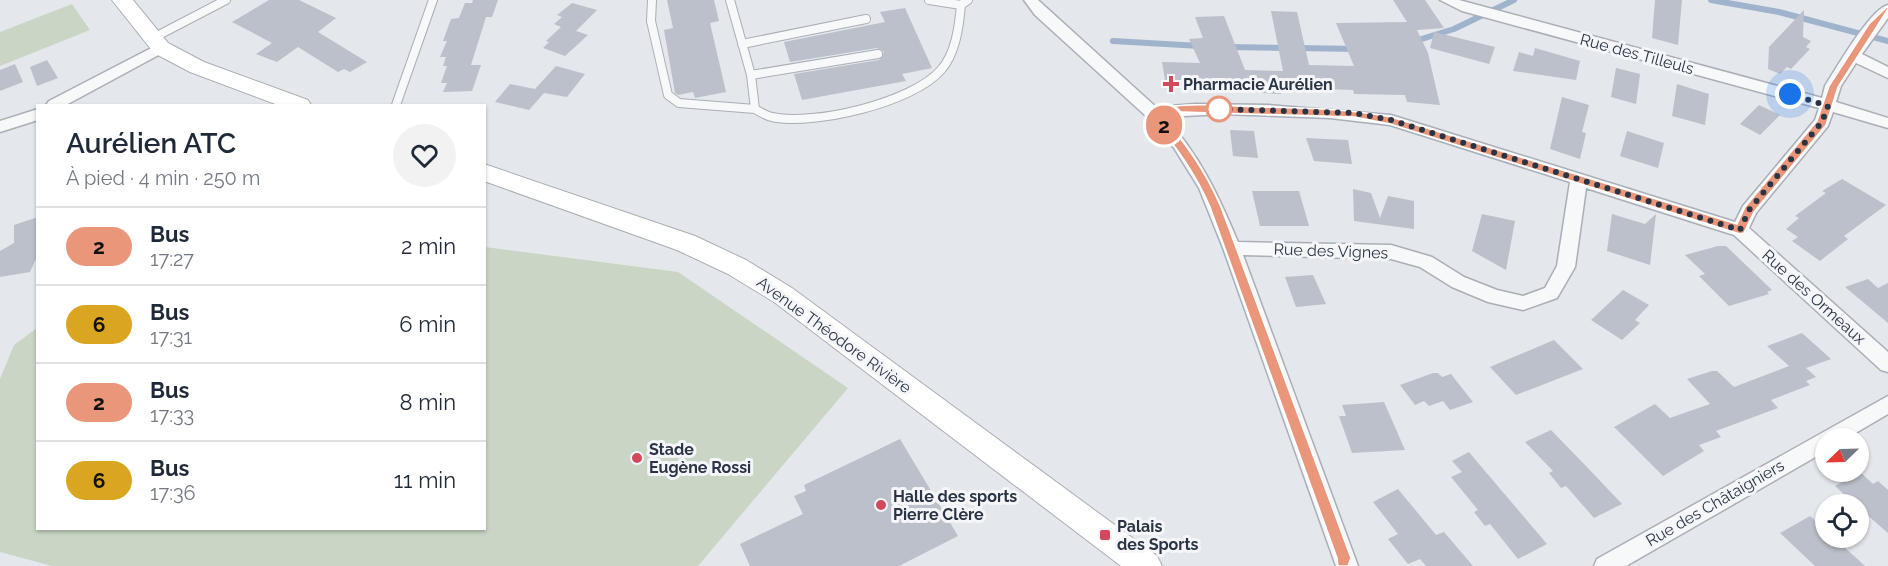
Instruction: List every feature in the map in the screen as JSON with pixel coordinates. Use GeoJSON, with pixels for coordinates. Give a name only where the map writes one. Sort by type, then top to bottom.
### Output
{"type":"FeatureCollection","features":[{"type":"Feature","properties":{"kind":"main road"},"geometry":{"type":"LineString","coordinates":[[122,0],[157,43],[197,67],[297,104]]}},
{"type":"Feature","properties":{"kind":"main road","name":"Avenue Théodore Rivière"},"geometry":{"type":"LineString","coordinates":[[486,173],[686,243],[737,267],[783,295],[1146,566]]}},
{"type":"Feature","properties":{"kind":"street"},"geometry":{"type":"LineString","coordinates":[[1031,0],[1040,12],[1153,113],[1180,144],[1207,187],[1232,248],[1345,563]]}},
{"type":"Feature","properties":{"kind":"street","name":"Rue des Tilleuls"},"geometry":{"type":"LineString","coordinates":[[1447,0],[1467,8],[1888,123]]}},
{"type":"Feature","properties":{"kind":"street"},"geometry":{"type":"LineString","coordinates":[[1153,113],[1181,108],[1354,113],[1391,120],[1740,230],[1749,210],[1822,122],[1833,86],[1873,26],[1888,9]]}},
{"type":"Feature","properties":{"kind":"street"},"geometry":{"type":"LineString","coordinates":[[56,104],[157,43]]}},
{"type":"Feature","properties":{"kind":"street"},"geometry":{"type":"LineString","coordinates":[[1857,49],[1888,73]]}},
{"type":"Feature","properties":{"kind":"street"},"geometry":{"type":"LineString","coordinates":[[0,127],[36,115]]}},
{"type":"Feature","properties":{"kind":"street","name":"Rue des Vignes"},"geometry":{"type":"LineString","coordinates":[[1232,248],[1391,252],[1426,262],[1458,282],[1494,297],[1523,303],[1551,293],[1566,267],[1579,179]]}},
{"type":"Feature","properties":{"kind":"street","name":"Rue des Ormeaux"},"geometry":{"type":"LineString","coordinates":[[1740,230],[1888,364]]}},
{"type":"Feature","properties":{"kind":"street","name":"Rue des Châtaigniers"},"geometry":{"type":"LineString","coordinates":[[1846,428],[1888,404]]}},
{"type":"Feature","properties":{"kind":"street","name":"Rue des Châtaigniers"},"geometry":{"type":"LineString","coordinates":[[1605,566],[1815,446]]}},
{"type":"Feature","properties":{"kind":"lane"},"geometry":{"type":"LineString","coordinates":[[157,43],[226,0]]}},
{"type":"Feature","properties":{"kind":"lane"},"geometry":{"type":"LineString","coordinates":[[396,104],[433,0]]}},
{"type":"Feature","properties":{"kind":"lane"},"geometry":{"type":"LineString","coordinates":[[652,0],[651,21],[668,95],[679,103],[755,109],[770,117],[807,118],[852,111],[913,89],[940,71],[952,46],[965,2],[929,0]]}},
{"type":"Feature","properties":{"kind":"lane"},"geometry":{"type":"LineString","coordinates":[[730,0],[751,75],[755,109]]}},
{"type":"Feature","properties":{"kind":"lane"},"geometry":{"type":"LineString","coordinates":[[742,44],[866,19]]}},
{"type":"Feature","properties":{"kind":"lane"},"geometry":{"type":"LineString","coordinates":[[751,75],[878,54]]}},
{"type":"Feature","properties":{"kind":"green space"},"geometry":{"type":"Polygon","coordinates":[[[72,4],[90,30],[0,66],[0,32],[72,4]]]}},
{"type":"Feature","properties":{"kind":"green space","name":"Stade Eugène Rossi"},"geometry":{"type":"Polygon","coordinates":[[[486,247],[678,272],[848,388],[698,566],[52,566],[0,552],[0,379],[14,345],[36,329],[36,530],[486,530],[486,247]]]}},
{"type":"Feature","properties":{"kind":"building"},"geometry":{"type":"Polygon","coordinates":[[[269,0],[299,0],[336,18],[318,32],[367,62],[350,72],[344,69],[338,72],[298,47],[277,62],[256,54],[272,43],[232,22],[269,0]]]}},
{"type":"Feature","properties":{"kind":"building"},"geometry":{"type":"Polygon","coordinates":[[[473,0],[498,0],[492,17],[486,17],[471,65],[481,65],[472,91],[443,92],[447,83],[441,83],[447,66],[443,66],[446,57],[440,57],[447,41],[443,41],[451,19],[459,18],[465,3],[472,3],[473,0]]]}},
{"type":"Feature","properties":{"kind":"building"},"geometry":{"type":"Polygon","coordinates":[[[667,0],[714,0],[719,21],[710,23],[726,92],[695,98],[693,92],[678,95],[675,93],[664,30],[673,28],[667,0]]]}},
{"type":"Feature","properties":{"kind":"building"},"geometry":{"type":"Polygon","coordinates":[[[1393,0],[1425,0],[1444,28],[1417,30],[1428,53],[1440,105],[1407,102],[1405,95],[1354,94],[1353,90],[1280,89],[1281,94],[1244,92],[1243,89],[1178,88],[1165,80],[1162,62],[1200,63],[1189,39],[1203,38],[1195,17],[1224,16],[1245,70],[1283,71],[1271,11],[1297,12],[1309,65],[1354,66],[1336,23],[1407,22],[1393,0]]]}},
{"type":"Feature","properties":{"kind":"building"},"geometry":{"type":"Polygon","coordinates":[[[1655,0],[1682,0],[1678,45],[1652,38],[1655,0]]]}},
{"type":"Feature","properties":{"kind":"building"},"geometry":{"type":"Polygon","coordinates":[[[572,3],[597,10],[576,31],[588,35],[565,56],[543,48],[549,42],[546,41],[561,27],[554,24],[562,17],[557,15],[572,3]]]}},
{"type":"Feature","properties":{"kind":"building"},"geometry":{"type":"Polygon","coordinates":[[[905,8],[932,68],[902,74],[906,81],[802,100],[794,74],[879,60],[884,52],[877,48],[790,62],[784,42],[885,22],[880,12],[905,8]]]}},
{"type":"Feature","properties":{"kind":"building"},"geometry":{"type":"Polygon","coordinates":[[[1804,10],[1803,37],[1811,41],[1806,47],[1810,49],[1791,69],[1787,67],[1780,74],[1768,69],[1769,47],[1804,10]]]}},
{"type":"Feature","properties":{"kind":"building"},"geometry":{"type":"Polygon","coordinates":[[[1434,32],[1495,47],[1489,64],[1430,48],[1434,32]]]}},
{"type":"Feature","properties":{"kind":"building"},"geometry":{"type":"Polygon","coordinates":[[[1535,48],[1580,61],[1576,80],[1513,71],[1519,52],[1533,56],[1535,48]]]}},
{"type":"Feature","properties":{"kind":"building"},"geometry":{"type":"Polygon","coordinates":[[[47,60],[58,78],[37,86],[30,67],[47,60]]]}},
{"type":"Feature","properties":{"kind":"building"},"geometry":{"type":"Polygon","coordinates":[[[15,64],[23,82],[0,91],[0,70],[15,64]]]}},
{"type":"Feature","properties":{"kind":"building"},"geometry":{"type":"Polygon","coordinates":[[[556,66],[585,74],[567,97],[544,93],[529,110],[495,102],[510,84],[535,89],[556,66]]]}},
{"type":"Feature","properties":{"kind":"building"},"geometry":{"type":"Polygon","coordinates":[[[1616,68],[1640,74],[1636,104],[1611,97],[1616,68]]]}},
{"type":"Feature","properties":{"kind":"building"},"geometry":{"type":"Polygon","coordinates":[[[1677,84],[1709,94],[1705,125],[1672,116],[1677,84]]]}},
{"type":"Feature","properties":{"kind":"building"},"geometry":{"type":"Polygon","coordinates":[[[1562,97],[1589,105],[1582,132],[1586,133],[1580,159],[1550,149],[1562,97]]]}},
{"type":"Feature","properties":{"kind":"building"},"geometry":{"type":"Polygon","coordinates":[[[1759,105],[1780,115],[1760,135],[1740,124],[1759,105]]]}},
{"type":"Feature","properties":{"kind":"building"},"geometry":{"type":"Polygon","coordinates":[[[1230,130],[1254,131],[1258,158],[1233,156],[1230,130]]]}},
{"type":"Feature","properties":{"kind":"building"},"geometry":{"type":"Polygon","coordinates":[[[1627,131],[1664,143],[1658,168],[1620,156],[1627,131]]]}},
{"type":"Feature","properties":{"kind":"building"},"geometry":{"type":"Polygon","coordinates":[[[1306,138],[1348,140],[1352,164],[1314,161],[1306,138]]]}},
{"type":"Feature","properties":{"kind":"building"},"geometry":{"type":"Polygon","coordinates":[[[1842,179],[1886,205],[1844,236],[1848,239],[1820,261],[1792,241],[1798,237],[1786,229],[1799,218],[1795,216],[1826,193],[1822,191],[1842,179]]]}},
{"type":"Feature","properties":{"kind":"building"},"geometry":{"type":"Polygon","coordinates":[[[1353,189],[1371,193],[1380,218],[1388,196],[1414,201],[1414,229],[1354,221],[1353,189]]]}},
{"type":"Feature","properties":{"kind":"building"},"geometry":{"type":"Polygon","coordinates":[[[1252,191],[1299,191],[1309,226],[1260,226],[1252,191]]]}},
{"type":"Feature","properties":{"kind":"building"},"geometry":{"type":"Polygon","coordinates":[[[1482,214],[1515,221],[1506,270],[1472,251],[1482,214]]]}},
{"type":"Feature","properties":{"kind":"building"},"geometry":{"type":"Polygon","coordinates":[[[1612,214],[1645,224],[1656,214],[1650,265],[1607,251],[1612,214]]]}},
{"type":"Feature","properties":{"kind":"building"},"geometry":{"type":"Polygon","coordinates":[[[36,218],[36,258],[30,272],[0,277],[0,251],[14,243],[14,225],[36,218]]]}},
{"type":"Feature","properties":{"kind":"building"},"geometry":{"type":"Polygon","coordinates":[[[1726,246],[1772,290],[1767,292],[1769,294],[1729,306],[1699,276],[1705,274],[1685,255],[1726,246]]]}},
{"type":"Feature","properties":{"kind":"building"},"geometry":{"type":"Polygon","coordinates":[[[1313,275],[1326,304],[1296,307],[1285,277],[1313,275]]]}},
{"type":"Feature","properties":{"kind":"building"},"geometry":{"type":"Polygon","coordinates":[[[1868,279],[1878,288],[1888,283],[1888,323],[1845,287],[1868,279]]]}},
{"type":"Feature","properties":{"kind":"building"},"geometry":{"type":"Polygon","coordinates":[[[1623,290],[1649,305],[1635,320],[1640,323],[1622,340],[1591,320],[1623,290]]]}},
{"type":"Feature","properties":{"kind":"building"},"geometry":{"type":"Polygon","coordinates":[[[1802,333],[1831,359],[1806,368],[1816,377],[1806,381],[1810,385],[1771,400],[1778,408],[1716,431],[1721,437],[1699,445],[1704,451],[1663,476],[1614,427],[1655,404],[1670,418],[1710,404],[1687,379],[1717,371],[1734,387],[1789,366],[1767,346],[1802,333]]]}},
{"type":"Feature","properties":{"kind":"building"},"geometry":{"type":"Polygon","coordinates":[[[1554,340],[1583,369],[1516,395],[1490,367],[1554,340]]]}},
{"type":"Feature","properties":{"kind":"building"},"geometry":{"type":"Polygon","coordinates":[[[1438,373],[1442,377],[1451,374],[1473,402],[1450,410],[1443,401],[1429,406],[1424,401],[1415,405],[1400,385],[1438,373]]]}},
{"type":"Feature","properties":{"kind":"building"},"geometry":{"type":"Polygon","coordinates":[[[1384,402],[1405,450],[1352,453],[1339,416],[1346,416],[1342,405],[1384,402]]]}},
{"type":"Feature","properties":{"kind":"building"},"geometry":{"type":"Polygon","coordinates":[[[1551,430],[1622,504],[1594,518],[1566,486],[1561,488],[1549,473],[1553,471],[1525,442],[1551,430]]]}},
{"type":"Feature","properties":{"kind":"building","name":"Halle des sports Pierre Clère"},"geometry":{"type":"Polygon","coordinates":[[[900,439],[958,536],[899,566],[750,566],[740,544],[803,514],[794,496],[806,491],[804,485],[900,439]]]}},
{"type":"Feature","properties":{"kind":"building"},"geometry":{"type":"Polygon","coordinates":[[[1469,452],[1547,544],[1518,559],[1490,524],[1485,526],[1474,512],[1478,510],[1451,477],[1462,472],[1452,461],[1469,452]]]}},
{"type":"Feature","properties":{"kind":"building"},"geometry":{"type":"Polygon","coordinates":[[[1869,480],[1873,484],[1878,481],[1888,490],[1888,533],[1869,517],[1869,494],[1844,494],[1835,486],[1842,482],[1869,480]]]}},
{"type":"Feature","properties":{"kind":"building"},"geometry":{"type":"Polygon","coordinates":[[[1398,489],[1436,535],[1444,532],[1473,566],[1426,566],[1420,559],[1408,564],[1388,539],[1398,534],[1373,502],[1398,489]]]}},
{"type":"Feature","properties":{"kind":"building"},"geometry":{"type":"Polygon","coordinates":[[[1810,516],[1815,520],[1815,548],[1845,548],[1865,566],[1815,566],[1780,533],[1810,516]]]}},
{"type":"Feature","properties":{"kind":"waterway"},"geometry":{"type":"LineString","coordinates":[[1415,41],[1454,29],[1514,0]]}},
{"type":"Feature","properties":{"kind":"waterway"},"geometry":{"type":"LineString","coordinates":[[1711,0],[1779,12],[1888,41]]}},
{"type":"Feature","properties":{"kind":"waterway"},"geometry":{"type":"LineString","coordinates":[[1113,41],[1200,46]]}},
{"type":"Feature","properties":{"kind":"waterway"},"geometry":{"type":"LineString","coordinates":[[1229,47],[1287,48]]}},
{"type":"Feature","properties":{"kind":"waterway"},"geometry":{"type":"LineString","coordinates":[[1298,48],[1356,49]]}},
{"type":"Feature","properties":{"kind":"bus line","name":"2"},"geometry":{"type":"LineString","coordinates":[[1343,566],[1344,558],[1232,248],[1207,187],[1180,144],[1153,113],[1181,108],[1219,109],[1354,113],[1391,120],[1740,230],[1749,210],[1822,122],[1833,86],[1873,26],[1888,9]]}},
{"type":"Feature","properties":{"kind":"place","name":"Pharmacie Aurélien"},"geometry":{"type":"Point","coordinates":[1171,84]}},
{"type":"Feature","properties":{"kind":"place","name":"Stade Eugène Rossi"},"geometry":{"type":"Point","coordinates":[637,458]}},
{"type":"Feature","properties":{"kind":"place","name":"Halle des sports Pierre Clère"},"geometry":{"type":"Point","coordinates":[881,505]}},
{"type":"Feature","properties":{"kind":"place","name":"Palais des Sports"},"geometry":{"type":"Point","coordinates":[1105,535]}},
{"type":"Feature","properties":{"kind":"route"},"geometry":{"type":"LineString","coordinates":[[1219,109],[1354,113],[1391,120],[1740,230],[1749,210],[1822,122],[1828,106],[1790,94]]}}]}
